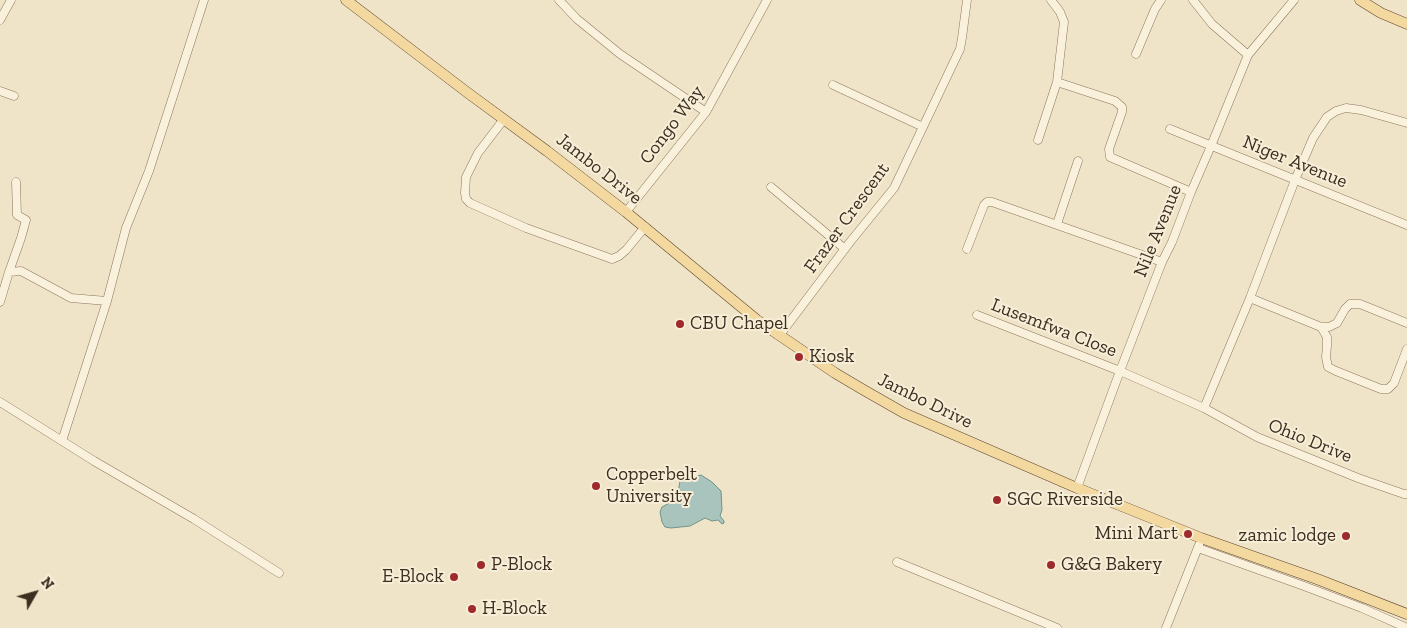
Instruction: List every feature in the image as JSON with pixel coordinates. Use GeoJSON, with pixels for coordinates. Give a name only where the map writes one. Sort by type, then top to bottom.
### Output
{"type":"FeatureCollection","features":[{"type":"Feature","properties":{"kind":"main road","name":"Jambo Drive"},"geometry":{"type":"LineString","coordinates":[[346,0],[626,212],[779,336],[904,413],[1200,543],[1318,579],[1407,614]]}},
{"type":"Feature","properties":{"kind":"main road"},"geometry":{"type":"LineString","coordinates":[[1360,0],[1381,13],[1407,24]]}},
{"type":"Feature","properties":{"kind":"street"},"geometry":{"type":"LineString","coordinates":[[0,20],[11,0]]}},
{"type":"Feature","properties":{"kind":"street"},"geometry":{"type":"LineString","coordinates":[[62,442],[107,301],[126,228],[149,171],[204,0]]}},
{"type":"Feature","properties":{"kind":"street"},"geometry":{"type":"LineString","coordinates":[[560,0],[577,19],[620,54],[706,112]]}},
{"type":"Feature","properties":{"kind":"street"},"geometry":{"type":"LineString","coordinates":[[757,0],[766,2]]}},
{"type":"Feature","properties":{"kind":"street","name":"Frazer Crescent"},"geometry":{"type":"LineString","coordinates":[[779,336],[894,188],[960,49],[967,0]]}},
{"type":"Feature","properties":{"kind":"street"},"geometry":{"type":"LineString","coordinates":[[1038,140],[1057,82],[1064,22],[1060,12],[1051,0]]}},
{"type":"Feature","properties":{"kind":"street"},"geometry":{"type":"LineString","coordinates":[[1136,54],[1155,9],[1161,0]]}},
{"type":"Feature","properties":{"kind":"street"},"geometry":{"type":"LineString","coordinates":[[1193,0],[1212,24],[1248,55]]}},
{"type":"Feature","properties":{"kind":"street","name":"Nile Avenue"},"geometry":{"type":"LineString","coordinates":[[1077,488],[1162,262],[1172,242],[1248,55],[1294,0]]}},
{"type":"Feature","properties":{"kind":"street","name":"Congo Way"},"geometry":{"type":"LineString","coordinates":[[626,212],[706,112],[766,2]]}},
{"type":"Feature","properties":{"kind":"street"},"geometry":{"type":"LineString","coordinates":[[1057,82],[1115,101],[1122,107],[1109,149],[1110,158],[1191,192]]}},
{"type":"Feature","properties":{"kind":"street"},"geometry":{"type":"LineString","coordinates":[[833,85],[923,127]]}},
{"type":"Feature","properties":{"kind":"street"},"geometry":{"type":"LineString","coordinates":[[0,91],[14,96]]}},
{"type":"Feature","properties":{"kind":"street"},"geometry":{"type":"LineString","coordinates":[[1204,408],[1250,298],[1295,180],[1313,138],[1327,117],[1336,111],[1346,108],[1361,110],[1407,123]]}},
{"type":"Feature","properties":{"kind":"street"},"geometry":{"type":"LineString","coordinates":[[504,119],[478,153],[466,177],[464,187],[466,199],[470,203],[526,228],[612,259],[626,250],[645,227]]}},
{"type":"Feature","properties":{"kind":"street","name":"Niger Avenue"},"geometry":{"type":"LineString","coordinates":[[1170,129],[1407,225]]}},
{"type":"Feature","properties":{"kind":"street"},"geometry":{"type":"LineString","coordinates":[[1057,224],[1078,161]]}},
{"type":"Feature","properties":{"kind":"street"},"geometry":{"type":"LineString","coordinates":[[0,302],[26,220],[17,215],[16,182]]}},
{"type":"Feature","properties":{"kind":"street"},"geometry":{"type":"LineString","coordinates":[[771,187],[845,249]]}},
{"type":"Feature","properties":{"kind":"street"},"geometry":{"type":"LineString","coordinates":[[966,249],[984,205],[987,202],[992,202],[1162,262]]}},
{"type":"Feature","properties":{"kind":"street"},"geometry":{"type":"LineString","coordinates":[[9,272],[21,271],[71,298],[107,301]]}},
{"type":"Feature","properties":{"kind":"street"},"geometry":{"type":"LineString","coordinates":[[1250,298],[1321,328],[1330,327],[1337,322],[1344,309],[1350,304],[1360,304],[1407,323]]}},
{"type":"Feature","properties":{"kind":"street","name":"Lusemfwa Close"},"geometry":{"type":"LineString","coordinates":[[977,315],[1120,371],[1204,408]]}},
{"type":"Feature","properties":{"kind":"street"},"geometry":{"type":"LineString","coordinates":[[1321,328],[1327,337],[1326,357],[1328,366],[1381,389],[1388,389],[1394,383],[1403,366],[1406,353]]}},
{"type":"Feature","properties":{"kind":"street"},"geometry":{"type":"LineString","coordinates":[[0,402],[62,442],[194,519],[279,573]]}},
{"type":"Feature","properties":{"kind":"street","name":"Ohio Drive"},"geometry":{"type":"LineString","coordinates":[[1204,408],[1257,438],[1358,478],[1407,494]]}},
{"type":"Feature","properties":{"kind":"street"},"geometry":{"type":"LineString","coordinates":[[1166,628],[1200,543]]}},
{"type":"Feature","properties":{"kind":"street","name":"Jambo Drive"},"geometry":{"type":"LineString","coordinates":[[1200,543],[1406,625]]}},
{"type":"Feature","properties":{"kind":"street"},"geometry":{"type":"LineString","coordinates":[[897,562],[1057,628]]}},
{"type":"Feature","properties":{"kind":"water"},"geometry":{"type":"Polygon","coordinates":[[[688,475],[695,479],[701,475],[721,491],[722,510],[720,516],[724,523],[705,518],[690,526],[665,527],[660,512],[662,507],[677,499],[680,481],[688,475]]]}},
{"type":"Feature","properties":{"kind":"place","name":"CBU Chapel"},"geometry":{"type":"Point","coordinates":[680,324]}},
{"type":"Feature","properties":{"kind":"place","name":"Kiosk"},"geometry":{"type":"Point","coordinates":[799,357]}},
{"type":"Feature","properties":{"kind":"place","name":"Copperbelt University"},"geometry":{"type":"Point","coordinates":[596,486]}},
{"type":"Feature","properties":{"kind":"place","name":"SGC Riverside"},"geometry":{"type":"Point","coordinates":[997,500]}},
{"type":"Feature","properties":{"kind":"place","name":"Mini Mart"},"geometry":{"type":"Point","coordinates":[1188,534]}},
{"type":"Feature","properties":{"kind":"place","name":"zamic lodge"},"geometry":{"type":"Point","coordinates":[1346,536]}},
{"type":"Feature","properties":{"kind":"place","name":"P-Block"},"geometry":{"type":"Point","coordinates":[481,565]}},
{"type":"Feature","properties":{"kind":"place","name":"G&G Bakery"},"geometry":{"type":"Point","coordinates":[1051,565]}},
{"type":"Feature","properties":{"kind":"place","name":"E-Block"},"geometry":{"type":"Point","coordinates":[454,577]}},
{"type":"Feature","properties":{"kind":"place","name":"H-Block"},"geometry":{"type":"Point","coordinates":[472,609]}}]}
